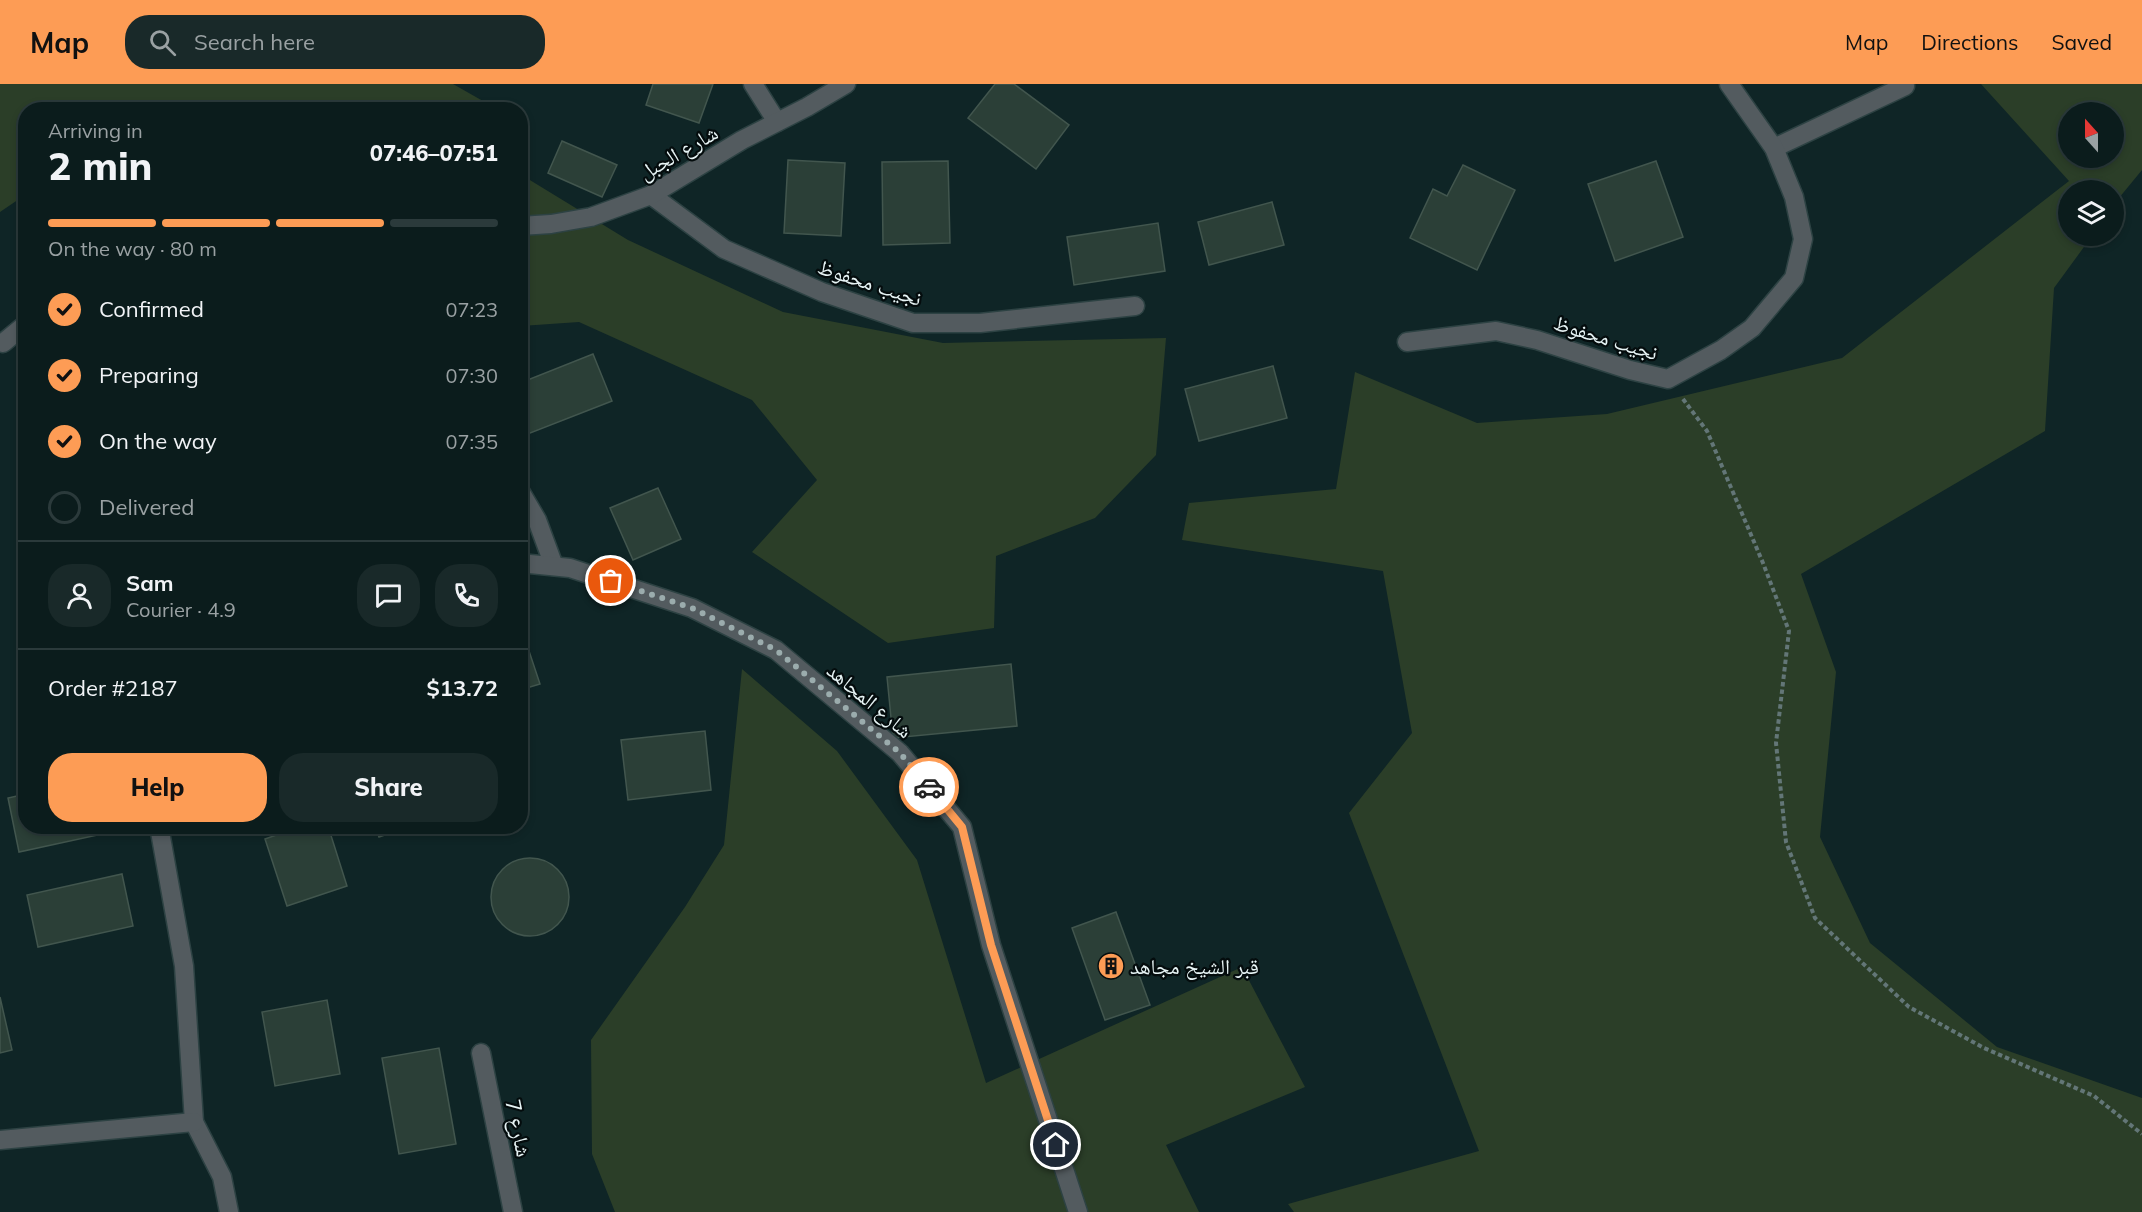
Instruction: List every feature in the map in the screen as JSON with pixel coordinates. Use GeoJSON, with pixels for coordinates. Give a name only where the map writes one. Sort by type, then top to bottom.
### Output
{"type":"FeatureCollection","features":[{"type":"Feature","properties":{"kind":"street"},"geometry":{"type":"LineString","coordinates":[[753,84],[777,122]]}},
{"type":"Feature","properties":{"kind":"street","name":"شارع الجبل"},"geometry":{"type":"LineString","coordinates":[[528,226],[591,217],[651,195],[742,140],[846,84]]}},
{"type":"Feature","properties":{"kind":"street","name":"نجيب محفوظ"},"geometry":{"type":"LineString","coordinates":[[1407,342],[1496,331],[1537,340],[1630,370],[1668,379],[1721,351],[1752,328],[1794,278],[1803,239],[1794,197],[1774,148],[1729,84]]}},
{"type":"Feature","properties":{"kind":"street"},"geometry":{"type":"LineString","coordinates":[[1774,148],[1905,86]]}},
{"type":"Feature","properties":{"kind":"street","name":"نجيب محفوظ"},"geometry":{"type":"LineString","coordinates":[[651,195],[724,249],[822,292],[913,322],[980,323],[1135,306]]}},
{"type":"Feature","properties":{"kind":"street"},"geometry":{"type":"LineString","coordinates":[[3,343],[18,331]]}},
{"type":"Feature","properties":{"kind":"street"},"geometry":{"type":"LineString","coordinates":[[528,505],[537,520],[554,566]]}},
{"type":"Feature","properties":{"kind":"street","name":"شارع المجاهد"},"geometry":{"type":"LineString","coordinates":[[528,564],[570,568],[692,608],[776,650],[900,753],[962,827],[991,945],[1078,1212]]}},
{"type":"Feature","properties":{"kind":"street"},"geometry":{"type":"LineString","coordinates":[[160,834],[184,966],[194,1122],[222,1177],[229,1212]]}},
{"type":"Feature","properties":{"kind":"street","name":"شارع 7"},"geometry":{"type":"LineString","coordinates":[[480,1053],[513,1212]]}},
{"type":"Feature","properties":{"kind":"street"},"geometry":{"type":"LineString","coordinates":[[0,1140],[194,1122]]}},
{"type":"Feature","properties":{"kind":"path"},"geometry":{"type":"LineString","coordinates":[[1668,379],[1707,431],[1789,631],[1776,743],[1786,842],[1815,918],[1909,1008],[1984,1048],[2094,1096],[2142,1134]]}},
{"type":"Feature","properties":{"kind":"green space"},"geometry":{"type":"Polygon","coordinates":[[[0,84],[453,84],[485,102],[18,102],[18,200],[0,212],[0,84]]]}},
{"type":"Feature","properties":{"kind":"green space"},"geometry":{"type":"Polygon","coordinates":[[[1981,84],[2142,84],[2142,170],[2124,192],[2124,180],[2068,180],[1981,84]]]}},
{"type":"Feature","properties":{"kind":"green space"},"geometry":{"type":"Polygon","coordinates":[[[528,179],[628,240],[783,312],[943,343],[1166,338],[1156,455],[1095,518],[996,556],[994,628],[888,643],[752,552],[817,480],[752,400],[579,322],[528,326],[528,179]]]}},
{"type":"Feature","properties":{"kind":"green space"},"geometry":{"type":"Polygon","coordinates":[[[2058,190],[2058,246],[2085,246],[2054,288],[2045,431],[1801,574],[1836,672],[1820,837],[1870,943],[1997,1047],[2142,1098],[2142,1212],[1294,1212],[1288,1204],[1479,1151],[1349,813],[1412,733],[1383,571],[1182,540],[1189,503],[1336,489],[1355,372],[1477,423],[1607,414],[1842,358],[2058,190]]]}},
{"type":"Feature","properties":{"kind":"green space"},"geometry":{"type":"Polygon","coordinates":[[[742,669],[837,751],[917,860],[986,1083],[1242,967],[1305,1087],[1166,1145],[1199,1212],[615,1212],[592,1154],[591,1040],[685,907],[724,845],[742,669]]]}},
{"type":"Feature","properties":{"kind":"building"},"geometry":{"type":"Polygon","coordinates":[[[653,84],[713,84],[699,123],[646,105],[653,84]]]}},
{"type":"Feature","properties":{"kind":"building"},"geometry":{"type":"Polygon","coordinates":[[[995,84],[1014,84],[1069,125],[1036,169],[968,118],[995,84]]]}},
{"type":"Feature","properties":{"kind":"building"},"geometry":{"type":"Polygon","coordinates":[[[562,141],[617,165],[602,197],[548,173],[562,141]]]}},
{"type":"Feature","properties":{"kind":"building"},"geometry":{"type":"Polygon","coordinates":[[[788,160],[845,163],[841,236],[784,233],[788,160]]]}},
{"type":"Feature","properties":{"kind":"building"},"geometry":{"type":"Polygon","coordinates":[[[948,161],[950,243],[883,245],[882,162],[948,161]]]}},
{"type":"Feature","properties":{"kind":"building"},"geometry":{"type":"Polygon","coordinates":[[[1656,161],[1683,237],[1615,261],[1588,184],[1656,161]]]}},
{"type":"Feature","properties":{"kind":"building"},"geometry":{"type":"Polygon","coordinates":[[[1463,165],[1515,190],[1477,270],[1410,238],[1433,189],[1447,196],[1463,165]]]}},
{"type":"Feature","properties":{"kind":"building"},"geometry":{"type":"Polygon","coordinates":[[[1272,202],[1284,245],[1209,265],[1198,222],[1272,202]]]}},
{"type":"Feature","properties":{"kind":"building"},"geometry":{"type":"Polygon","coordinates":[[[1158,223],[1165,271],[1074,285],[1067,237],[1158,223]]]}},
{"type":"Feature","properties":{"kind":"building"},"geometry":{"type":"Polygon","coordinates":[[[593,354],[612,401],[528,434],[528,380],[593,354]]]}},
{"type":"Feature","properties":{"kind":"building"},"geometry":{"type":"Polygon","coordinates":[[[1273,366],[1287,418],[1199,441],[1185,389],[1273,366]]]}},
{"type":"Feature","properties":{"kind":"building"},"geometry":{"type":"Polygon","coordinates":[[[658,488],[681,539],[633,560],[610,508],[658,488]]]}},
{"type":"Feature","properties":{"kind":"building"},"geometry":{"type":"Polygon","coordinates":[[[528,648],[540,684],[528,688],[528,648]]]}},
{"type":"Feature","properties":{"kind":"building"},"geometry":{"type":"Polygon","coordinates":[[[1011,664],[1017,726],[893,738],[887,677],[1011,664]]]}},
{"type":"Feature","properties":{"kind":"building"},"geometry":{"type":"Polygon","coordinates":[[[705,731],[711,790],[628,800],[621,740],[705,731]]]}},
{"type":"Feature","properties":{"kind":"building"},"geometry":{"type":"Polygon","coordinates":[[[18,796],[18,834],[102,834],[19,852],[8,798],[18,796]]]}},
{"type":"Feature","properties":{"kind":"building"},"geometry":{"type":"Polygon","coordinates":[[[279,834],[331,834],[347,886],[287,906],[265,839],[279,834]]]}},
{"type":"Feature","properties":{"kind":"building"},"geometry":{"type":"Polygon","coordinates":[[[522,858],[538,858],[552,864],[563,875],[569,889],[569,905],[563,919],[552,930],[538,936],[522,936],[508,930],[497,919],[491,905],[491,889],[497,875],[508,864],[522,858]]]}},
{"type":"Feature","properties":{"kind":"building"},"geometry":{"type":"Polygon","coordinates":[[[122,874],[133,926],[38,947],[27,895],[122,874]]]}},
{"type":"Feature","properties":{"kind":"building","name":"قبر الشيخ مجاهد"},"geometry":{"type":"Polygon","coordinates":[[[1116,912],[1150,1005],[1105,1020],[1072,928],[1116,912]]]}},
{"type":"Feature","properties":{"kind":"building"},"geometry":{"type":"Polygon","coordinates":[[[0,997],[12,1050],[0,1053],[0,997]]]}},
{"type":"Feature","properties":{"kind":"building"},"geometry":{"type":"Polygon","coordinates":[[[327,1000],[340,1074],[275,1086],[262,1012],[327,1000]]]}},
{"type":"Feature","properties":{"kind":"building"},"geometry":{"type":"Polygon","coordinates":[[[439,1048],[456,1144],[399,1154],[382,1058],[439,1048]]]}},
{"type":"Feature","properties":{"kind":"way so far"},"geometry":{"type":"LineString","coordinates":[[611,581],[692,608],[776,650],[900,753],[929,787]]}},
{"type":"Feature","properties":{"kind":"place","name":"قبر الشيخ مجاهد"},"geometry":{"type":"Point","coordinates":[1111,966]}},
{"type":"Feature","properties":{"kind":"route"},"geometry":{"type":"LineString","coordinates":[[929,787],[962,827],[991,945],[1056,1145]]}}]}
